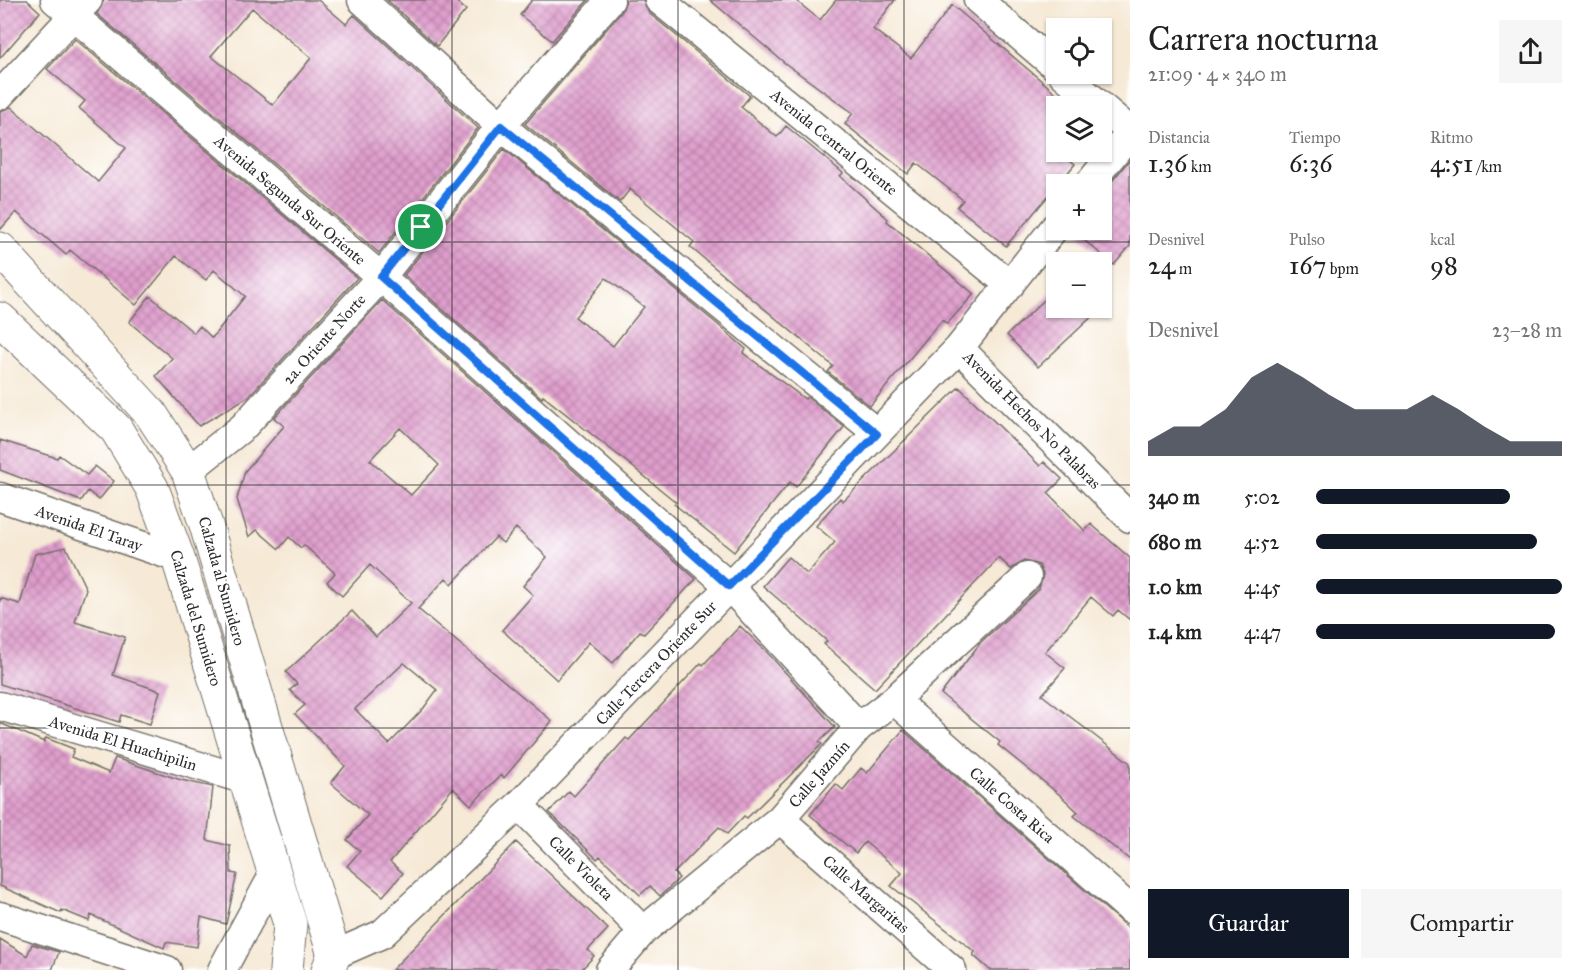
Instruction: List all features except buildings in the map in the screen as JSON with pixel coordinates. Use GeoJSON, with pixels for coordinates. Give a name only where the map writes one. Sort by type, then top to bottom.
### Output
{"type":"FeatureCollection","features":[{"type":"Feature","properties":{"kind":"main road","name":"Calzada al Sumidero"},"geometry":{"type":"LineString","coordinates":[[0,249],[152,414],[188,471],[206,525],[331,962]]}},
{"type":"Feature","properties":{"kind":"main road","name":"Calzada del Sumidero"},"geometry":{"type":"LineString","coordinates":[[0,319],[116,429],[152,488],[178,558],[290,924],[286,970]]}},
{"type":"Feature","properties":{"kind":"street"},"geometry":{"type":"LineString","coordinates":[[362,0],[501,126],[877,434]]}},
{"type":"Feature","properties":{"kind":"street","name":"2a. Oriente Norte"},"geometry":{"type":"LineString","coordinates":[[188,471],[243,427],[381,277],[501,126],[610,0]]}},
{"type":"Feature","properties":{"kind":"street","name":"Avenida Central Oriente"},"geometry":{"type":"LineString","coordinates":[[659,0],[1010,285]]}},
{"type":"Feature","properties":{"kind":"street"},"geometry":{"type":"LineString","coordinates":[[978,0],[1046,58]]}},
{"type":"Feature","properties":{"kind":"street"},"geometry":{"type":"LineString","coordinates":[[0,95],[72,5]]}},
{"type":"Feature","properties":{"kind":"street","name":"Avenida Segunda Sur Oriente"},"geometry":{"type":"LineString","coordinates":[[72,5],[729,586],[859,727]]}},
{"type":"Feature","properties":{"kind":"street"},"geometry":{"type":"LineString","coordinates":[[1075,84],[1130,132],[1097,174]]}},
{"type":"Feature","properties":{"kind":"street","name":"Calle Tercera Oriente Sur"},"geometry":{"type":"LineString","coordinates":[[331,962],[382,934],[519,805],[959,348],[1046,239]]}},
{"type":"Feature","properties":{"kind":"street","name":"Avenida Hechos No Palabras"},"geometry":{"type":"LineString","coordinates":[[959,348],[1130,518]]}},
{"type":"Feature","properties":{"kind":"street","name":"Avenida El Taray"},"geometry":{"type":"LineString","coordinates":[[0,497],[178,558]]}},
{"type":"Feature","properties":{"kind":"street","name":"Calle Jazmín"},"geometry":{"type":"LineString","coordinates":[[610,970],[643,931],[780,819],[859,727],[894,700],[1027,577]]}},
{"type":"Feature","properties":{"kind":"street","name":"Calle Costa Rica"},"geometry":{"type":"LineString","coordinates":[[894,700],[1130,909]]}},
{"type":"Feature","properties":{"kind":"street","name":"Avenida El Huachipilin"},"geometry":{"type":"LineString","coordinates":[[0,706],[246,780]]}},
{"type":"Feature","properties":{"kind":"street","name":"Calle Violeta"},"geometry":{"type":"LineString","coordinates":[[519,805],[643,931]]}},
{"type":"Feature","properties":{"kind":"street","name":"Calle Margaritas"},"geometry":{"type":"LineString","coordinates":[[780,819],[952,970]]}},
{"type":"Feature","properties":{"kind":"street"},"geometry":{"type":"LineString","coordinates":[[222,970],[275,872]]}},
{"type":"Feature","properties":{"kind":"street"},"geometry":{"type":"LineString","coordinates":[[0,915],[167,970]]}},
{"type":"Feature","properties":{"kind":"route"},"geometry":{"type":"LineString","coordinates":[[501,126],[877,434],[729,586],[381,277],[421,227],[501,126]]}}]}
